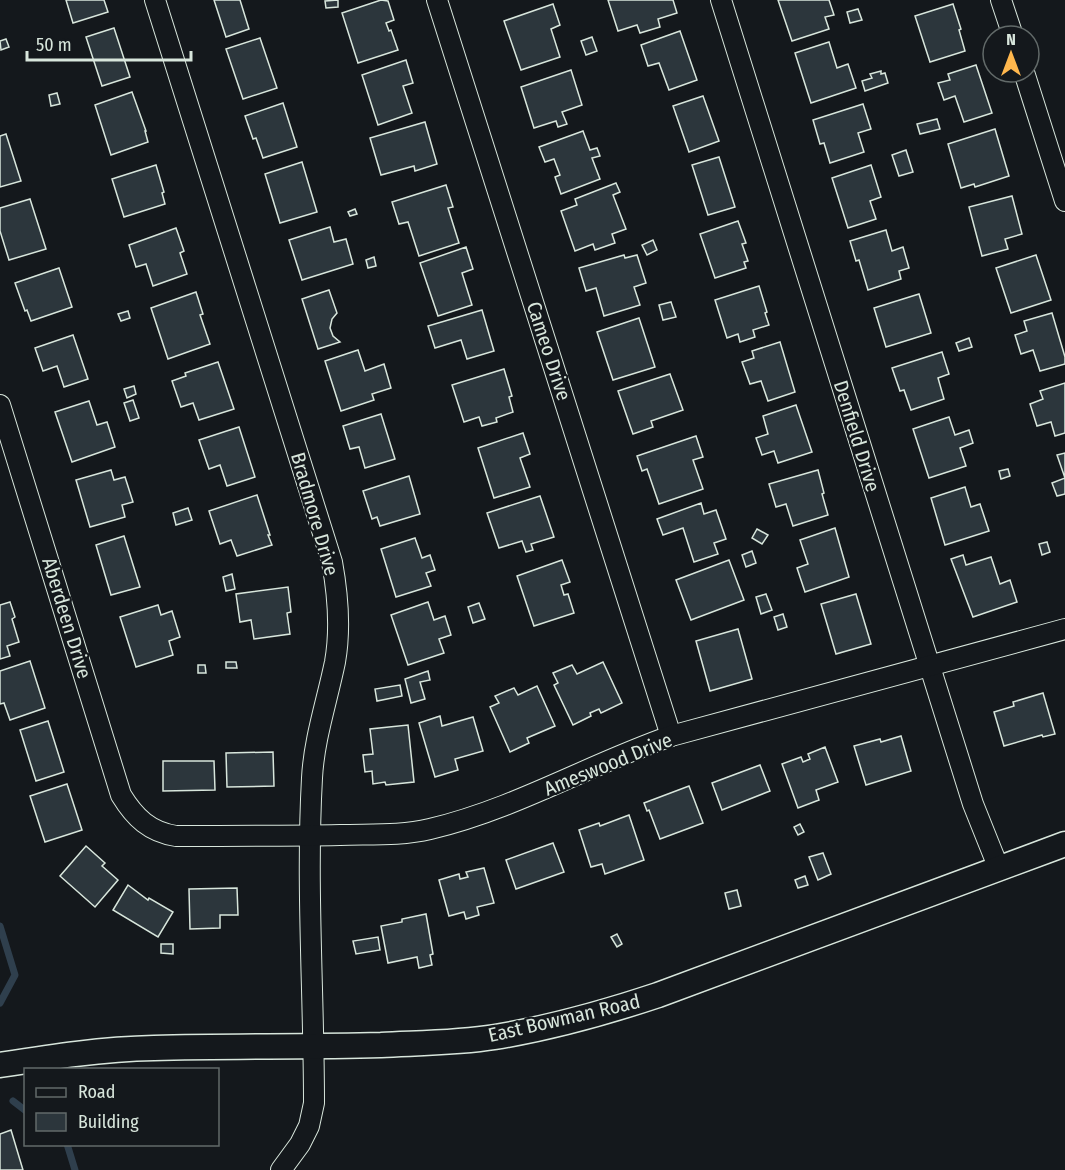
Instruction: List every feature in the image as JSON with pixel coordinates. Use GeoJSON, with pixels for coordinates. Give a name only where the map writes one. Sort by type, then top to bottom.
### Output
{"type":"FeatureCollection","features":[{"type":"Feature","properties":{"kind":"street","name":"Bradmore Drive"},"geometry":{"type":"LineString","coordinates":[[155,0],[332,562],[337,594],[338,628],[335,661],[321,719],[312,776],[310,836],[314,1103],[309,1126],[300,1144],[281,1170]]}},
{"type":"Feature","properties":{"kind":"street","name":"Cameo Drive"},"geometry":{"type":"LineString","coordinates":[[437,0],[671,736]]}},
{"type":"Feature","properties":{"kind":"street","name":"Denfield Drive"},"geometry":{"type":"LineString","coordinates":[[721,0],[973,804],[999,869]]}},
{"type":"Feature","properties":{"kind":"street"},"geometry":{"type":"LineString","coordinates":[[1001,0],[1009,24]]}},
{"type":"Feature","properties":{"kind":"street"},"geometry":{"type":"LineString","coordinates":[[1028,84],[1065,201]]}},
{"type":"Feature","properties":{"kind":"street","name":"Aberdeen Drive"},"geometry":{"type":"LineString","coordinates":[[0,405],[121,795],[131,811],[145,825]]}},
{"type":"Feature","properties":{"kind":"street","name":"Ameswood Drive"},"geometry":{"type":"LineString","coordinates":[[145,825],[163,834],[176,836],[400,834],[428,829],[475,817],[511,804],[640,747],[671,736],[1065,629]]}},
{"type":"Feature","properties":{"kind":"street","name":"East Bowman Road"},"geometry":{"type":"LineString","coordinates":[[0,1065],[79,1053],[152,1048],[314,1047],[438,1043],[494,1037],[604,1013],[658,995],[1065,844]]}},
{"type":"Feature","properties":{"kind":"building"},"geometry":{"type":"Polygon","coordinates":[[[66,0],[104,0],[108,12],[73,23],[66,0]]]}},
{"type":"Feature","properties":{"kind":"building"},"geometry":{"type":"Polygon","coordinates":[[[214,0],[240,0],[249,29],[226,37],[214,0]]]}},
{"type":"Feature","properties":{"kind":"building"},"geometry":{"type":"Polygon","coordinates":[[[338,0],[338,7],[326,8],[325,1],[338,0]]]}},
{"type":"Feature","properties":{"kind":"building"},"geometry":{"type":"Polygon","coordinates":[[[381,0],[388,1],[394,20],[386,23],[398,50],[358,63],[342,13],[381,0]]]}},
{"type":"Feature","properties":{"kind":"building"},"geometry":{"type":"Polygon","coordinates":[[[608,0],[673,0],[677,13],[658,19],[660,27],[640,33],[637,25],[618,31],[608,0]]]}},
{"type":"Feature","properties":{"kind":"building"},"geometry":{"type":"Polygon","coordinates":[[[778,0],[829,0],[834,15],[825,17],[829,29],[792,41],[778,0]]]}},
{"type":"Feature","properties":{"kind":"building"},"geometry":{"type":"Polygon","coordinates":[[[553,4],[560,25],[551,29],[560,57],[521,70],[504,21],[553,4]]]}},
{"type":"Feature","properties":{"kind":"building"},"geometry":{"type":"Polygon","coordinates":[[[953,4],[965,51],[930,62],[915,16],[953,4]]]}},
{"type":"Feature","properties":{"kind":"building"},"geometry":{"type":"Polygon","coordinates":[[[858,9],[862,20],[850,23],[847,12],[858,9]]]}},
{"type":"Feature","properties":{"kind":"building"},"geometry":{"type":"Polygon","coordinates":[[[114,28],[130,77],[102,86],[86,37],[114,28]]]}},
{"type":"Feature","properties":{"kind":"building"},"geometry":{"type":"Polygon","coordinates":[[[680,31],[697,80],[669,90],[659,63],[648,66],[641,45],[680,31]]]}},
{"type":"Feature","properties":{"kind":"building"},"geometry":{"type":"Polygon","coordinates":[[[592,37],[597,51],[586,55],[581,41],[592,37]]]}},
{"type":"Feature","properties":{"kind":"building"},"geometry":{"type":"Polygon","coordinates":[[[260,38],[277,88],[243,99],[226,49],[260,38]]]}},
{"type":"Feature","properties":{"kind":"building"},"geometry":{"type":"Polygon","coordinates":[[[6,39],[9,47],[1,50],[0,41],[6,39]]]}},
{"type":"Feature","properties":{"kind":"building"},"geometry":{"type":"Polygon","coordinates":[[[829,42],[837,68],[848,64],[856,88],[811,103],[795,53],[829,42]]]}},
{"type":"Feature","properties":{"kind":"building"},"geometry":{"type":"Polygon","coordinates":[[[406,60],[413,83],[403,86],[412,113],[378,125],[362,75],[406,60]]]}},
{"type":"Feature","properties":{"kind":"building"},"geometry":{"type":"Polygon","coordinates":[[[976,65],[992,113],[964,122],[955,96],[944,100],[938,83],[950,80],[948,74],[976,65]]]}},
{"type":"Feature","properties":{"kind":"building"},"geometry":{"type":"Polygon","coordinates":[[[571,70],[582,105],[562,112],[567,124],[558,127],[556,121],[534,128],[521,87],[571,70]]]}},
{"type":"Feature","properties":{"kind":"building"},"geometry":{"type":"Polygon","coordinates":[[[881,71],[881,74],[885,73],[888,83],[865,91],[862,81],[872,78],[870,74],[881,71]]]}},
{"type":"Feature","properties":{"kind":"building"},"geometry":{"type":"Polygon","coordinates":[[[132,92],[148,142],[111,155],[95,105],[132,92]]]}},
{"type":"Feature","properties":{"kind":"building"},"geometry":{"type":"Polygon","coordinates":[[[57,93],[60,104],[51,106],[49,95],[57,93]]]}},
{"type":"Feature","properties":{"kind":"building"},"geometry":{"type":"Polygon","coordinates":[[[703,96],[719,141],[689,152],[673,106],[703,96]]]}},
{"type":"Feature","properties":{"kind":"building"},"geometry":{"type":"Polygon","coordinates":[[[283,103],[297,147],[263,158],[245,116],[283,103]]]}},
{"type":"Feature","properties":{"kind":"building"},"geometry":{"type":"Polygon","coordinates":[[[863,104],[871,129],[858,133],[864,152],[830,163],[824,143],[820,144],[813,120],[863,104]]]}},
{"type":"Feature","properties":{"kind":"building"},"geometry":{"type":"Polygon","coordinates":[[[937,119],[940,129],[920,134],[917,124],[937,119]]]}},
{"type":"Feature","properties":{"kind":"building"},"geometry":{"type":"Polygon","coordinates":[[[425,122],[437,164],[415,171],[414,166],[381,175],[370,138],[425,122]]]}},
{"type":"Feature","properties":{"kind":"building"},"geometry":{"type":"Polygon","coordinates":[[[995,129],[1009,176],[975,187],[974,184],[961,188],[948,144],[995,129]]]}},
{"type":"Feature","properties":{"kind":"building"},"geometry":{"type":"Polygon","coordinates":[[[583,131],[590,150],[597,148],[600,156],[592,158],[600,179],[561,194],[555,177],[560,175],[554,159],[545,162],[539,147],[583,131]]]}},
{"type":"Feature","properties":{"kind":"building"},"geometry":{"type":"Polygon","coordinates":[[[6,134],[21,181],[0,187],[0,136],[6,134]]]}},
{"type":"Feature","properties":{"kind":"building"},"geometry":{"type":"Polygon","coordinates":[[[906,150],[913,172],[899,176],[892,155],[906,150]]]}},
{"type":"Feature","properties":{"kind":"building"},"geometry":{"type":"Polygon","coordinates":[[[719,157],[735,207],[708,215],[692,165],[719,157]]]}},
{"type":"Feature","properties":{"kind":"building"},"geometry":{"type":"Polygon","coordinates":[[[302,162],[317,212],[280,223],[265,174],[302,162]]]}},
{"type":"Feature","properties":{"kind":"building"},"geometry":{"type":"Polygon","coordinates":[[[156,165],[165,204],[124,217],[112,179],[156,165]]]}},
{"type":"Feature","properties":{"kind":"building"},"geometry":{"type":"Polygon","coordinates":[[[871,165],[881,197],[870,201],[876,219],[848,228],[832,178],[871,165]]]}},
{"type":"Feature","properties":{"kind":"building"},"geometry":{"type":"Polygon","coordinates":[[[616,183],[620,192],[613,195],[626,229],[612,234],[615,243],[595,250],[593,244],[575,251],[561,211],[577,205],[575,199],[616,183]]]}},
{"type":"Feature","properties":{"kind":"building"},"geometry":{"type":"Polygon","coordinates":[[[446,185],[453,207],[448,208],[459,243],[419,256],[408,222],[399,224],[392,202],[446,185]]]}},
{"type":"Feature","properties":{"kind":"building"},"geometry":{"type":"Polygon","coordinates":[[[1012,196],[1022,234],[1005,239],[1008,249],[982,256],[969,207],[1012,196]]]}},
{"type":"Feature","properties":{"kind":"building"},"geometry":{"type":"Polygon","coordinates":[[[30,199],[46,249],[9,260],[0,231],[0,208],[30,199]]]}},
{"type":"Feature","properties":{"kind":"building"},"geometry":{"type":"Polygon","coordinates":[[[355,209],[357,214],[350,216],[348,212],[355,209]]]}},
{"type":"Feature","properties":{"kind":"building"},"geometry":{"type":"Polygon","coordinates":[[[738,221],[746,243],[742,244],[748,261],[744,262],[746,268],[715,278],[700,234],[738,221]]]}},
{"type":"Feature","properties":{"kind":"building"},"geometry":{"type":"Polygon","coordinates":[[[330,227],[334,242],[346,239],[353,264],[302,280],[289,240],[330,227]]]}},
{"type":"Feature","properties":{"kind":"building"},"geometry":{"type":"Polygon","coordinates":[[[176,228],[184,251],[180,253],[187,274],[153,286],[146,264],[136,267],[129,245],[176,228]]]}},
{"type":"Feature","properties":{"kind":"building"},"geometry":{"type":"Polygon","coordinates":[[[886,230],[892,251],[903,247],[909,268],[899,271],[901,279],[868,290],[859,260],[856,261],[850,241],[886,230]]]}},
{"type":"Feature","properties":{"kind":"building"},"geometry":{"type":"Polygon","coordinates":[[[653,240],[657,250],[647,255],[642,245],[653,240]]]}},
{"type":"Feature","properties":{"kind":"building"},"geometry":{"type":"Polygon","coordinates":[[[466,247],[473,269],[462,273],[472,305],[438,316],[420,263],[466,247]]]}},
{"type":"Feature","properties":{"kind":"building"},"geometry":{"type":"Polygon","coordinates":[[[624,255],[625,258],[637,255],[646,283],[634,287],[640,305],[604,316],[596,288],[586,291],[579,268],[624,255]]]}},
{"type":"Feature","properties":{"kind":"building"},"geometry":{"type":"Polygon","coordinates":[[[1036,255],[1051,300],[1011,313],[996,268],[1036,255]]]}},
{"type":"Feature","properties":{"kind":"building"},"geometry":{"type":"Polygon","coordinates":[[[374,257],[376,266],[368,268],[366,260],[374,257]]]}},
{"type":"Feature","properties":{"kind":"building"},"geometry":{"type":"Polygon","coordinates":[[[59,268],[72,307],[31,321],[15,283],[59,268]]]}},
{"type":"Feature","properties":{"kind":"building"},"geometry":{"type":"Polygon","coordinates":[[[759,286],[769,325],[753,330],[755,337],[740,342],[738,334],[727,338],[715,300],[759,286]]]}},
{"type":"Feature","properties":{"kind":"building"},"geometry":{"type":"Polygon","coordinates":[[[329,290],[337,313],[332,319],[330,328],[333,336],[340,342],[318,349],[302,299],[329,290]]]}},
{"type":"Feature","properties":{"kind":"building"},"geometry":{"type":"Polygon","coordinates":[[[196,292],[203,314],[200,315],[210,344],[168,359],[151,308],[196,292]]]}},
{"type":"Feature","properties":{"kind":"building"},"geometry":{"type":"Polygon","coordinates":[[[919,294],[931,333],[886,347],[874,308],[919,294]]]}},
{"type":"Feature","properties":{"kind":"building"},"geometry":{"type":"Polygon","coordinates":[[[671,302],[676,317],[663,320],[659,305],[671,302]]]}},
{"type":"Feature","properties":{"kind":"building"},"geometry":{"type":"Polygon","coordinates":[[[482,310],[494,351],[467,359],[461,340],[435,348],[428,326],[482,310]]]}},
{"type":"Feature","properties":{"kind":"building"},"geometry":{"type":"Polygon","coordinates":[[[128,311],[130,318],[121,321],[118,314],[128,311]]]}},
{"type":"Feature","properties":{"kind":"building"},"geometry":{"type":"Polygon","coordinates":[[[1052,313],[1065,364],[1040,371],[1033,350],[1021,354],[1015,335],[1027,331],[1024,321],[1052,313]]]}},
{"type":"Feature","properties":{"kind":"building"},"geometry":{"type":"Polygon","coordinates":[[[639,318],[655,367],[613,380],[597,332],[639,318]]]}},
{"type":"Feature","properties":{"kind":"building"},"geometry":{"type":"Polygon","coordinates":[[[73,335],[88,379],[64,387],[57,366],[43,371],[35,348],[73,335]]]}},
{"type":"Feature","properties":{"kind":"building"},"geometry":{"type":"Polygon","coordinates":[[[969,338],[972,347],[959,351],[956,343],[969,338]]]}},
{"type":"Feature","properties":{"kind":"building"},"geometry":{"type":"Polygon","coordinates":[[[780,342],[795,392],[768,401],[761,381],[750,384],[742,362],[754,358],[752,351],[780,342]]]}},
{"type":"Feature","properties":{"kind":"building"},"geometry":{"type":"Polygon","coordinates":[[[358,350],[365,371],[384,364],[391,388],[372,394],[374,400],[341,411],[325,361],[358,350]]]}},
{"type":"Feature","properties":{"kind":"building"},"geometry":{"type":"Polygon","coordinates":[[[942,352],[949,374],[938,378],[944,399],[911,410],[904,390],[900,391],[892,368],[942,352]]]}},
{"type":"Feature","properties":{"kind":"building"},"geometry":{"type":"Polygon","coordinates":[[[218,362],[234,409],[199,420],[193,403],[181,407],[172,381],[186,376],[185,373],[218,362]]]}},
{"type":"Feature","properties":{"kind":"building"},"geometry":{"type":"Polygon","coordinates":[[[504,369],[512,396],[509,397],[513,412],[496,418],[497,422],[482,426],[479,417],[464,422],[452,385],[504,369]]]}},
{"type":"Feature","properties":{"kind":"building"},"geometry":{"type":"Polygon","coordinates":[[[670,374],[683,410],[651,421],[653,427],[633,434],[618,391],[670,374]]]}},
{"type":"Feature","properties":{"kind":"building"},"geometry":{"type":"Polygon","coordinates":[[[1065,383],[1065,433],[1055,436],[1051,422],[1037,426],[1030,404],[1043,399],[1040,391],[1065,383]]]}},
{"type":"Feature","properties":{"kind":"building"},"geometry":{"type":"Polygon","coordinates":[[[134,386],[136,394],[127,398],[124,389],[134,386]]]}},
{"type":"Feature","properties":{"kind":"building"},"geometry":{"type":"Polygon","coordinates":[[[133,400],[139,418],[130,421],[124,403],[133,400]]]}},
{"type":"Feature","properties":{"kind":"building"},"geometry":{"type":"Polygon","coordinates":[[[89,401],[97,425],[107,422],[115,447],[72,462],[55,412],[89,401]]]}},
{"type":"Feature","properties":{"kind":"building"},"geometry":{"type":"Polygon","coordinates":[[[796,405],[812,452],[778,463],[774,451],[762,455],[756,438],[768,434],[763,416],[796,405]]]}},
{"type":"Feature","properties":{"kind":"building"},"geometry":{"type":"Polygon","coordinates":[[[381,414],[395,459],[365,468],[359,447],[350,449],[343,426],[381,414]]]}},
{"type":"Feature","properties":{"kind":"building"},"geometry":{"type":"Polygon","coordinates":[[[949,417],[955,435],[969,430],[973,443],[960,448],[966,466],[929,478],[913,429],[949,417]]]}},
{"type":"Feature","properties":{"kind":"building"},"geometry":{"type":"Polygon","coordinates":[[[239,427],[255,477],[227,486],[220,465],[209,469],[199,440],[239,427]]]}},
{"type":"Feature","properties":{"kind":"building"},"geometry":{"type":"Polygon","coordinates":[[[523,433],[530,454],[520,458],[530,487],[494,498],[478,448],[523,433]]]}},
{"type":"Feature","properties":{"kind":"building"},"geometry":{"type":"Polygon","coordinates":[[[696,436],[703,457],[693,460],[703,489],[659,504],[647,469],[642,471],[637,456],[696,436]]]}},
{"type":"Feature","properties":{"kind":"building"},"geometry":{"type":"Polygon","coordinates":[[[1065,453],[1065,478],[1057,455],[1065,453]]]}},
{"type":"Feature","properties":{"kind":"building"},"geometry":{"type":"Polygon","coordinates":[[[1008,469],[1010,476],[1001,479],[999,471],[1008,469]]]}},
{"type":"Feature","properties":{"kind":"building"},"geometry":{"type":"Polygon","coordinates":[[[111,470],[114,480],[125,477],[133,502],[122,505],[125,517],[90,527],[76,480],[111,470]]]}},
{"type":"Feature","properties":{"kind":"building"},"geometry":{"type":"Polygon","coordinates":[[[818,470],[828,515],[793,526],[786,504],[776,507],[769,484],[818,470]]]}},
{"type":"Feature","properties":{"kind":"building"},"geometry":{"type":"Polygon","coordinates":[[[409,476],[420,514],[380,526],[377,517],[372,519],[363,491],[409,476]]]}},
{"type":"Feature","properties":{"kind":"building"},"geometry":{"type":"Polygon","coordinates":[[[1065,478],[1065,494],[1057,496],[1052,483],[1065,478]]]}},
{"type":"Feature","properties":{"kind":"building"},"geometry":{"type":"Polygon","coordinates":[[[965,487],[971,507],[980,504],[989,531],[945,545],[931,498],[965,487]]]}},
{"type":"Feature","properties":{"kind":"building"},"geometry":{"type":"Polygon","coordinates":[[[257,495],[272,545],[237,556],[231,540],[220,544],[209,511],[257,495]]]}},
{"type":"Feature","properties":{"kind":"building"},"geometry":{"type":"Polygon","coordinates":[[[540,496],[554,537],[531,544],[533,550],[526,552],[522,541],[499,548],[487,513],[540,496]]]}},
{"type":"Feature","properties":{"kind":"building"},"geometry":{"type":"Polygon","coordinates":[[[701,503],[704,514],[716,510],[726,539],[714,543],[718,554],[694,562],[683,528],[663,535],[657,519],[701,503]]]}},
{"type":"Feature","properties":{"kind":"building"},"geometry":{"type":"Polygon","coordinates":[[[188,508],[192,520],[176,525],[173,513],[188,508]]]}},
{"type":"Feature","properties":{"kind":"building"},"geometry":{"type":"Polygon","coordinates":[[[835,528],[849,577],[805,592],[797,568],[808,564],[800,540],[835,528]]]}},
{"type":"Feature","properties":{"kind":"building"},"geometry":{"type":"Polygon","coordinates":[[[757,529],[768,535],[762,544],[752,538],[757,529]]]}},
{"type":"Feature","properties":{"kind":"building"},"geometry":{"type":"Polygon","coordinates":[[[124,536],[140,587],[111,595],[96,545],[124,536]]]}},
{"type":"Feature","properties":{"kind":"building"},"geometry":{"type":"Polygon","coordinates":[[[415,538],[422,558],[430,555],[435,570],[426,573],[431,586],[396,597],[381,549],[415,538]]]}},
{"type":"Feature","properties":{"kind":"building"},"geometry":{"type":"Polygon","coordinates":[[[1047,542],[1050,552],[1042,555],[1039,544],[1047,542]]]}},
{"type":"Feature","properties":{"kind":"building"},"geometry":{"type":"Polygon","coordinates":[[[752,551],[756,563],[746,567],[742,555],[752,551]]]}},
{"type":"Feature","properties":{"kind":"building"},"geometry":{"type":"Polygon","coordinates":[[[963,555],[966,565],[991,557],[1000,584],[1010,580],[1017,602],[973,617],[951,559],[963,555]]]}},
{"type":"Feature","properties":{"kind":"building"},"geometry":{"type":"Polygon","coordinates":[[[562,560],[570,582],[561,585],[564,595],[568,594],[574,613],[534,626],[517,576],[562,560]]]}},
{"type":"Feature","properties":{"kind":"building"},"geometry":{"type":"Polygon","coordinates":[[[729,560],[744,600],[691,620],[676,580],[729,560]]]}},
{"type":"Feature","properties":{"kind":"building"},"geometry":{"type":"Polygon","coordinates":[[[232,574],[235,589],[226,591],[223,577],[232,574]]]}},
{"type":"Feature","properties":{"kind":"building"},"geometry":{"type":"Polygon","coordinates":[[[288,587],[291,612],[287,613],[290,634],[254,639],[251,620],[240,622],[236,594],[288,587]]]}},
{"type":"Feature","properties":{"kind":"building"},"geometry":{"type":"Polygon","coordinates":[[[766,594],[772,610],[761,614],[756,597],[766,594]]]}},
{"type":"Feature","properties":{"kind":"building"},"geometry":{"type":"Polygon","coordinates":[[[856,594],[871,644],[836,654],[821,604],[856,594]]]}},
{"type":"Feature","properties":{"kind":"building"},"geometry":{"type":"Polygon","coordinates":[[[10,602],[19,642],[7,646],[10,656],[0,659],[0,605],[10,602]]]}},
{"type":"Feature","properties":{"kind":"building"},"geometry":{"type":"Polygon","coordinates":[[[428,602],[434,620],[445,616],[451,635],[439,639],[444,653],[408,665],[391,615],[428,602]]]}},
{"type":"Feature","properties":{"kind":"building"},"geometry":{"type":"Polygon","coordinates":[[[479,603],[485,619],[473,623],[468,607],[479,603]]]}},
{"type":"Feature","properties":{"kind":"building"},"geometry":{"type":"Polygon","coordinates":[[[158,605],[161,615],[172,611],[180,637],[169,641],[173,655],[136,667],[120,617],[158,605]]]}},
{"type":"Feature","properties":{"kind":"building"},"geometry":{"type":"Polygon","coordinates":[[[783,614],[787,627],[778,630],[774,617],[783,614]]]}},
{"type":"Feature","properties":{"kind":"building"},"geometry":{"type":"Polygon","coordinates":[[[738,629],[752,679],[710,691],[696,641],[738,629]]]}},
{"type":"Feature","properties":{"kind":"building"},"geometry":{"type":"Polygon","coordinates":[[[30,661],[45,708],[10,720],[4,703],[0,704],[0,671],[30,661]]]}},
{"type":"Feature","properties":{"kind":"building"},"geometry":{"type":"Polygon","coordinates":[[[226,662],[236,662],[237,668],[226,668],[226,662]]]}},
{"type":"Feature","properties":{"kind":"building"},"geometry":{"type":"Polygon","coordinates":[[[603,662],[622,703],[601,713],[599,709],[590,713],[591,716],[573,725],[554,685],[558,683],[553,673],[572,665],[577,674],[603,662]]]}},
{"type":"Feature","properties":{"kind":"building"},"geometry":{"type":"Polygon","coordinates":[[[198,665],[205,665],[206,673],[198,673],[198,665]]]}},
{"type":"Feature","properties":{"kind":"building"},"geometry":{"type":"Polygon","coordinates":[[[428,671],[430,680],[420,682],[425,699],[411,703],[405,679],[428,671]]]}},
{"type":"Feature","properties":{"kind":"building"},"geometry":{"type":"Polygon","coordinates":[[[400,685],[402,696],[377,701],[375,689],[400,685]]]}},
{"type":"Feature","properties":{"kind":"building"},"geometry":{"type":"Polygon","coordinates":[[[537,686],[555,726],[527,738],[529,743],[510,752],[490,707],[499,703],[495,696],[514,688],[518,695],[537,686]]]}},
{"type":"Feature","properties":{"kind":"building"},"geometry":{"type":"Polygon","coordinates":[[[1043,693],[1055,734],[1043,737],[1042,735],[1004,746],[994,712],[1014,706],[1013,702],[1043,693]]]}},
{"type":"Feature","properties":{"kind":"building"},"geometry":{"type":"Polygon","coordinates":[[[440,716],[442,726],[473,717],[483,751],[455,759],[458,770],[435,777],[419,723],[440,716]]]}},
{"type":"Feature","properties":{"kind":"building"},"geometry":{"type":"Polygon","coordinates":[[[48,721],[64,772],[36,781],[20,730],[48,721]]]}},
{"type":"Feature","properties":{"kind":"building"},"geometry":{"type":"Polygon","coordinates":[[[408,725],[414,782],[373,784],[372,771],[365,772],[363,755],[373,754],[370,729],[408,725]]]}},
{"type":"Feature","properties":{"kind":"building"},"geometry":{"type":"Polygon","coordinates":[[[901,736],[911,771],[866,785],[854,746],[901,736]]]}},
{"type":"Feature","properties":{"kind":"building"},"geometry":{"type":"Polygon","coordinates":[[[825,747],[838,782],[816,790],[819,800],[798,808],[782,764],[801,757],[803,762],[810,759],[808,754],[825,747]]]}},
{"type":"Feature","properties":{"kind":"building"},"geometry":{"type":"Polygon","coordinates":[[[273,752],[274,786],[227,787],[226,753],[273,752]]]}},
{"type":"Feature","properties":{"kind":"building"},"geometry":{"type":"Polygon","coordinates":[[[163,761],[214,761],[215,790],[163,791],[163,761]]]}},
{"type":"Feature","properties":{"kind":"building"},"geometry":{"type":"Polygon","coordinates":[[[760,765],[770,791],[722,810],[712,783],[760,765]]]}},
{"type":"Feature","properties":{"kind":"building"},"geometry":{"type":"Polygon","coordinates":[[[67,784],[82,830],[45,842],[30,796],[67,784]]]}},
{"type":"Feature","properties":{"kind":"building"},"geometry":{"type":"Polygon","coordinates":[[[689,786],[703,823],[660,839],[644,803],[689,786]]]}},
{"type":"Feature","properties":{"kind":"building"},"geometry":{"type":"Polygon","coordinates":[[[629,815],[644,860],[605,874],[602,864],[591,867],[579,830],[599,823],[600,826],[629,815]]]}},
{"type":"Feature","properties":{"kind":"building"},"geometry":{"type":"Polygon","coordinates":[[[800,824],[804,832],[798,835],[794,827],[800,824]]]}},
{"type":"Feature","properties":{"kind":"building"},"geometry":{"type":"Polygon","coordinates":[[[553,843],[564,872],[516,889],[506,860],[553,843]]]}},
{"type":"Feature","properties":{"kind":"building"},"geometry":{"type":"Polygon","coordinates":[[[86,846],[105,863],[102,866],[118,880],[95,907],[60,876],[86,846]]]}},
{"type":"Feature","properties":{"kind":"building"},"geometry":{"type":"Polygon","coordinates":[[[823,853],[831,874],[818,880],[809,857],[823,853]]]}},
{"type":"Feature","properties":{"kind":"building"},"geometry":{"type":"Polygon","coordinates":[[[484,868],[494,903],[477,907],[479,915],[466,919],[464,912],[449,916],[439,880],[459,874],[460,879],[468,877],[466,872],[484,868]]]}},
{"type":"Feature","properties":{"kind":"building"},"geometry":{"type":"Polygon","coordinates":[[[805,876],[808,885],[798,888],[795,880],[805,876]]]}},
{"type":"Feature","properties":{"kind":"building"},"geometry":{"type":"Polygon","coordinates":[[[128,885],[148,900],[149,898],[173,912],[158,937],[113,910],[128,885]]]}},
{"type":"Feature","properties":{"kind":"building"},"geometry":{"type":"Polygon","coordinates":[[[237,888],[238,915],[220,915],[220,928],[190,929],[189,889],[237,888]]]}},
{"type":"Feature","properties":{"kind":"building"},"geometry":{"type":"Polygon","coordinates":[[[737,890],[741,906],[729,909],[725,893],[737,890]]]}},
{"type":"Feature","properties":{"kind":"building"},"geometry":{"type":"Polygon","coordinates":[[[426,914],[433,954],[430,955],[432,965],[419,968],[417,957],[388,963],[381,926],[426,914]]]}},
{"type":"Feature","properties":{"kind":"building"},"geometry":{"type":"Polygon","coordinates":[[[617,934],[622,944],[617,947],[611,937],[617,934]]]}},
{"type":"Feature","properties":{"kind":"building"},"geometry":{"type":"Polygon","coordinates":[[[378,937],[380,950],[356,954],[353,941],[378,937]]]}},
{"type":"Feature","properties":{"kind":"building"},"geometry":{"type":"Polygon","coordinates":[[[161,944],[173,944],[173,954],[161,953],[161,944]]]}},
{"type":"Feature","properties":{"kind":"building"},"geometry":{"type":"Polygon","coordinates":[[[11,1130],[23,1170],[0,1170],[0,1134],[11,1130]]]}},
{"type":"Feature","properties":{"kind":"waterway"},"geometry":{"type":"LineString","coordinates":[[0,926],[15,975],[0,1003]]}},
{"type":"Feature","properties":{"kind":"waterway"},"geometry":{"type":"LineString","coordinates":[[13,1101],[24,1109]]}},
{"type":"Feature","properties":{"kind":"waterway"},"geometry":{"type":"LineString","coordinates":[[68,1146],[75,1170]]}}]}
